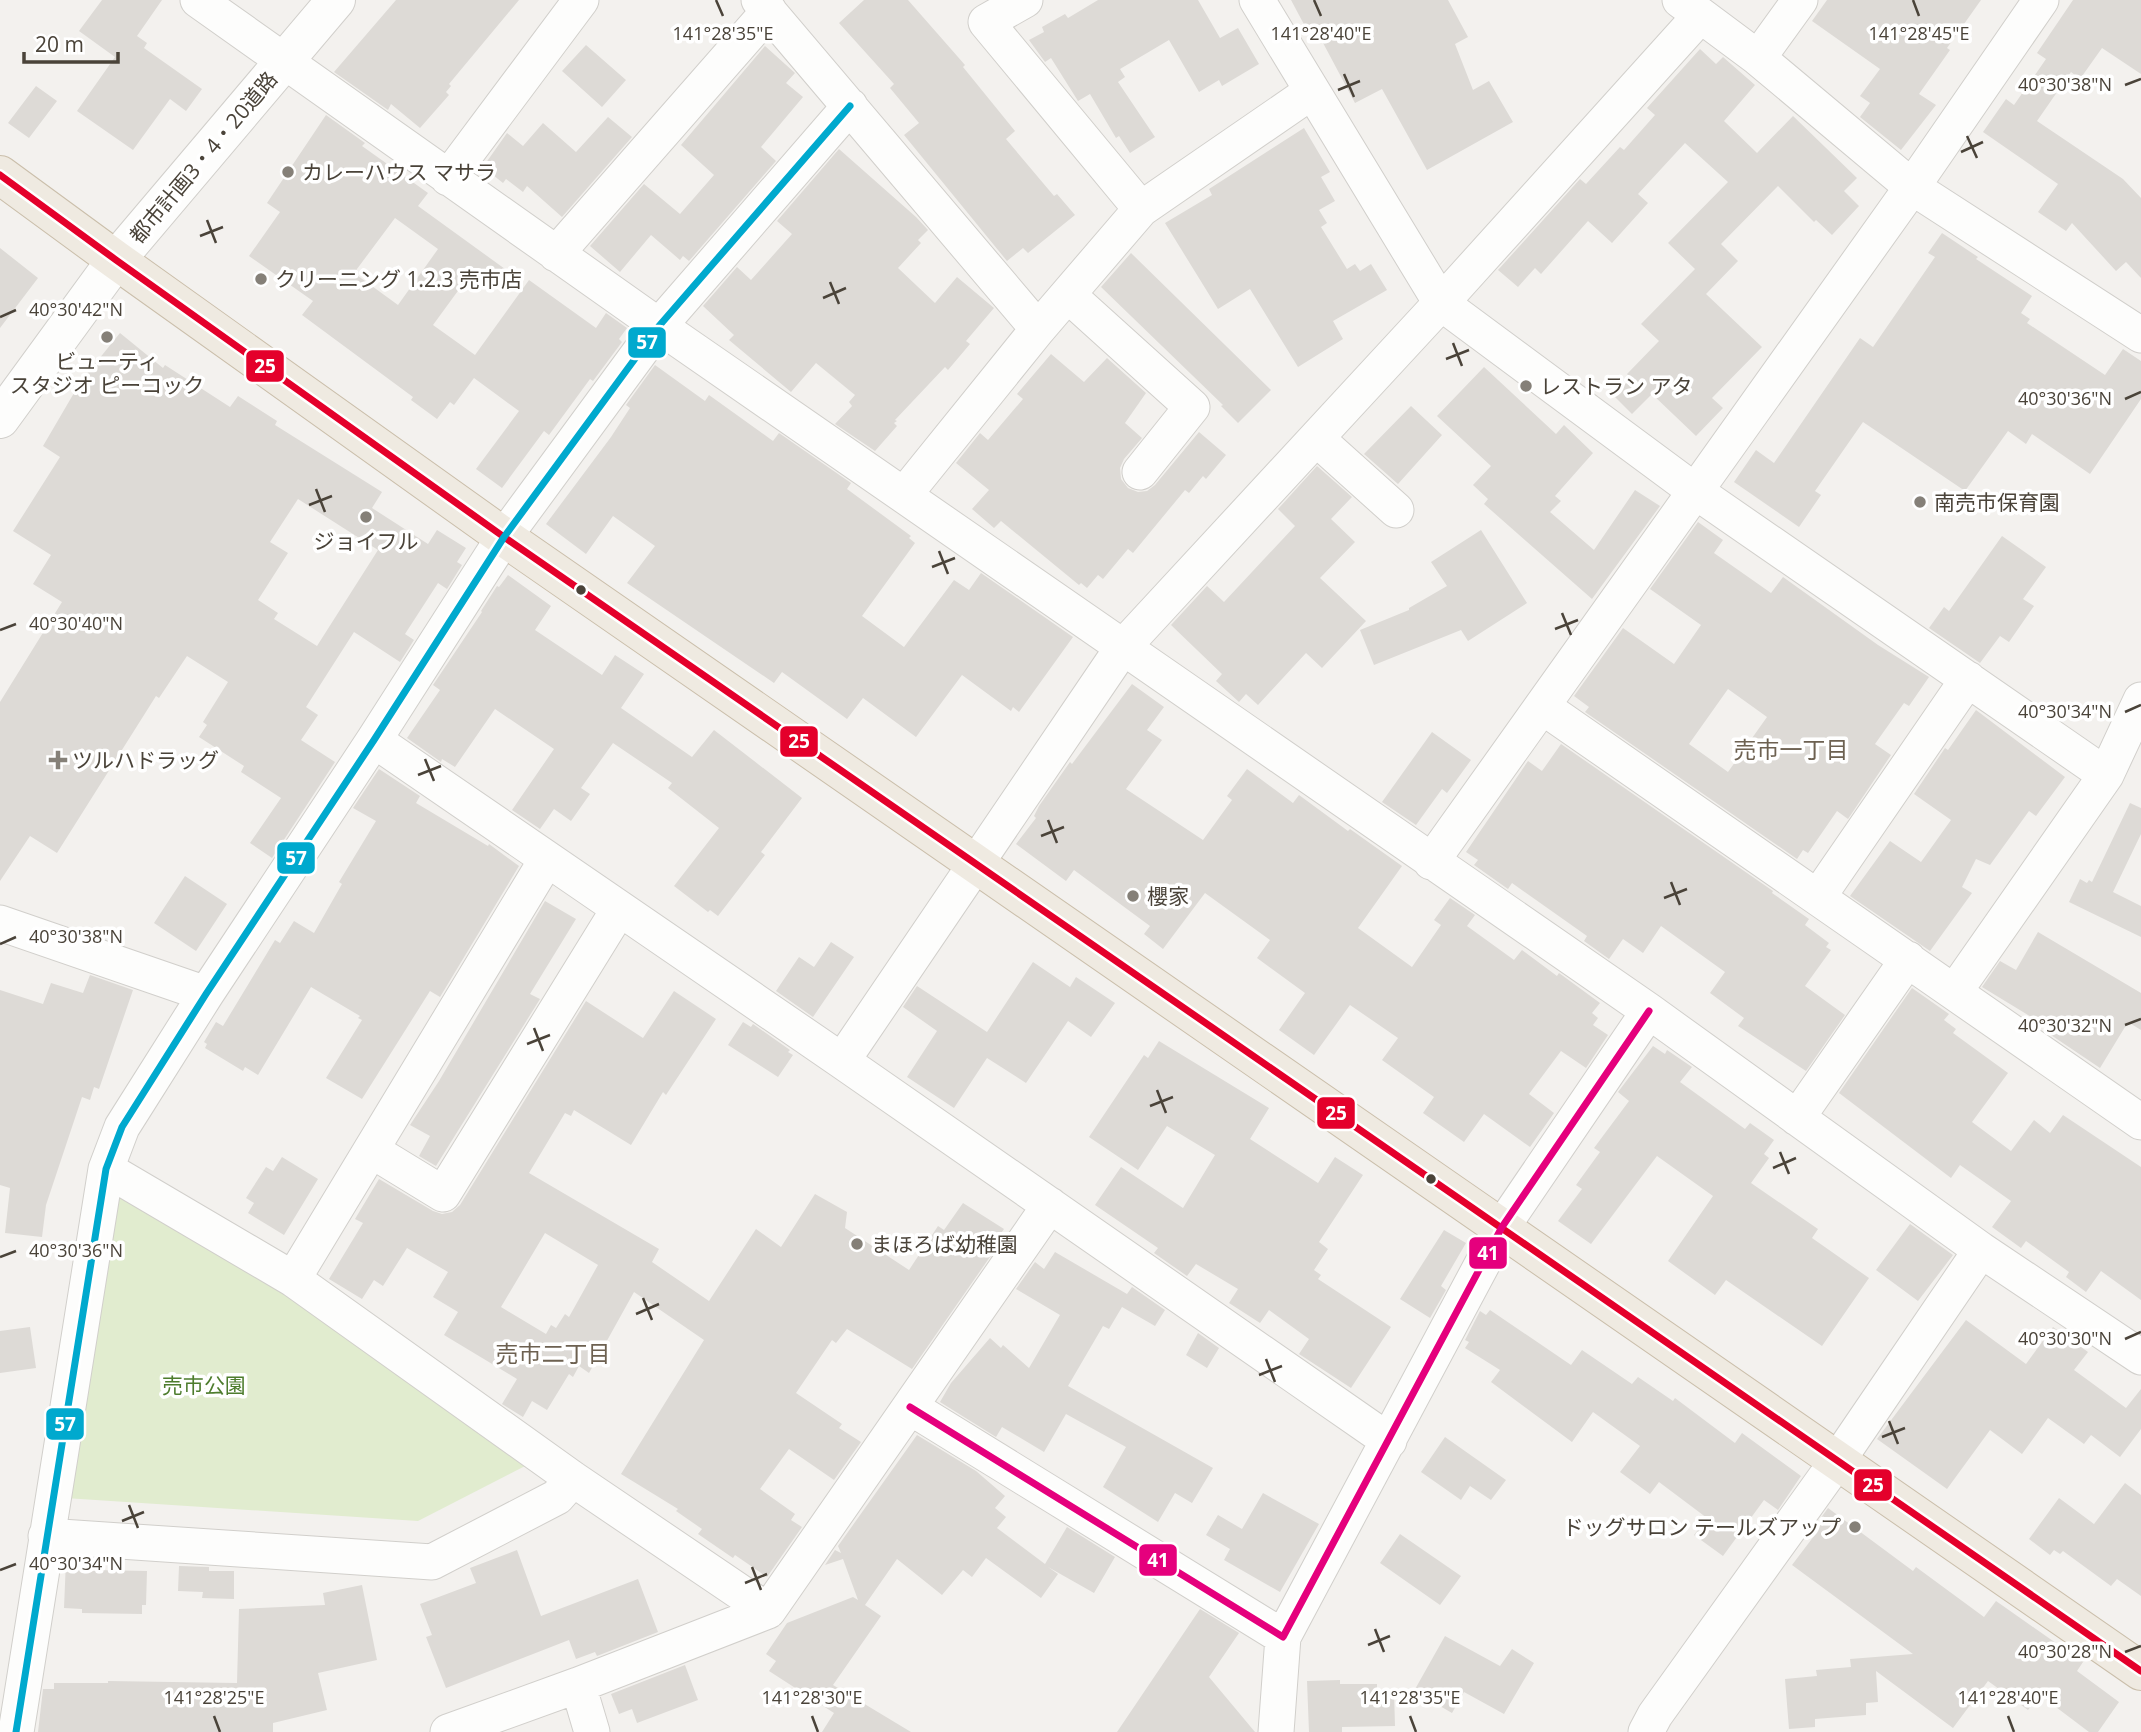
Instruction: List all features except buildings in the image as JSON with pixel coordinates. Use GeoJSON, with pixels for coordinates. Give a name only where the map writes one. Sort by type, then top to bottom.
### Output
{"type":"FeatureCollection","features":[{"type":"Feature","properties":{"kind":"highway"},"geometry":{"type":"LineString","coordinates":[[0,175],[504,537],[2141,1671]]}},
{"type":"Feature","properties":{"kind":"street"},"geometry":{"type":"LineString","coordinates":[[198,0],[659,326],[1649,1011],[1981,1250],[2141,1357]]}},
{"type":"Feature","properties":{"kind":"street","name":"都市計画3・4・20道路"},"geometry":{"type":"LineString","coordinates":[[0,419],[116,260],[336,0]]}},
{"type":"Feature","properties":{"kind":"street"},"geometry":{"type":"LineString","coordinates":[[448,178],[581,0]]}},
{"type":"Feature","properties":{"kind":"street"},"geometry":{"type":"LineString","coordinates":[[1025,0],[986,22],[1141,209]]}},
{"type":"Feature","properties":{"kind":"street"},"geometry":{"type":"LineString","coordinates":[[1257,0],[1441,303],[1695,491],[2106,775]]}},
{"type":"Feature","properties":{"kind":"street"},"geometry":{"type":"LineString","coordinates":[[1758,58],[1800,0]]}},
{"type":"Feature","properties":{"kind":"street"},"geometry":{"type":"LineString","coordinates":[[1432,862],[1912,187],[2041,0]]}},
{"type":"Feature","properties":{"kind":"street"},"geometry":{"type":"LineString","coordinates":[[556,254],[764,5],[1038,330]]}},
{"type":"Feature","properties":{"kind":"street"},"geometry":{"type":"LineString","coordinates":[[842,1061],[1123,647],[1441,303],[1690,8],[1758,58],[1912,187],[2141,335]]}},
{"type":"Feature","properties":{"kind":"street"},"geometry":{"type":"LineString","coordinates":[[904,495],[1038,330],[1141,209],[1311,92]]}},
{"type":"Feature","properties":{"kind":"street"},"geometry":{"type":"LineString","coordinates":[[16,1732],[106,1168],[122,1127],[504,537],[659,326],[850,106]]}},
{"type":"Feature","properties":{"kind":"street"},"geometry":{"type":"LineString","coordinates":[[1068,295],[1192,407],[1140,472]]}},
{"type":"Feature","properties":{"kind":"street"},"geometry":{"type":"LineString","coordinates":[[1317,439],[1396,510]]}},
{"type":"Feature","properties":{"kind":"street"},"geometry":{"type":"LineString","coordinates":[[1818,897],[1968,679]]}},
{"type":"Feature","properties":{"kind":"street"},"geometry":{"type":"LineString","coordinates":[[1955,991],[2106,775],[2141,700]]}},
{"type":"Feature","properties":{"kind":"street"},"geometry":{"type":"LineString","coordinates":[[1543,707],[2141,1122]]}},
{"type":"Feature","properties":{"kind":"street"},"geometry":{"type":"LineString","coordinates":[[374,740],[1389,1441]]}},
{"type":"Feature","properties":{"kind":"street"},"geometry":{"type":"LineString","coordinates":[[293,1279],[547,859]]}},
{"type":"Feature","properties":{"kind":"street"},"geometry":{"type":"LineString","coordinates":[[371,1150],[443,1194],[620,909]]}},
{"type":"Feature","properties":{"kind":"street"},"geometry":{"type":"LineString","coordinates":[[0,923],[206,994]]}},
{"type":"Feature","properties":{"kind":"street"},"geometry":{"type":"LineString","coordinates":[[1797,1118],[1908,958]]}},
{"type":"Feature","properties":{"kind":"street"},"geometry":{"type":"LineString","coordinates":[[1276,1732],[1283,1637],[1502,1227],[1649,1011]]}},
{"type":"Feature","properties":{"kind":"street"},"geometry":{"type":"LineString","coordinates":[[106,1168],[293,1279],[573,1479],[768,1611]]}},
{"type":"Feature","properties":{"kind":"street"},"geometry":{"type":"LineString","coordinates":[[448,1732],[768,1611],[1050,1205]]}},
{"type":"Feature","properties":{"kind":"street"},"geometry":{"type":"LineString","coordinates":[[1646,1732],[1655,1715],[1838,1460],[1981,1250]]}},
{"type":"Feature","properties":{"kind":"street"},"geometry":{"type":"LineString","coordinates":[[910,1407],[1283,1637]]}},
{"type":"Feature","properties":{"kind":"street"},"geometry":{"type":"LineString","coordinates":[[46,1536],[432,1562],[557,1497],[573,1479]]}},
{"type":"Feature","properties":{"kind":"street"},"geometry":{"type":"LineString","coordinates":[[578,1685],[592,1732]]}},
{"type":"Feature","properties":{"kind":"green space","name":"売市公園"},"geometry":{"type":"Polygon","coordinates":[[[120,1190],[195,1231],[531,1463],[418,1521],[65,1498],[120,1190]]]}},
{"type":"Feature","properties":{"kind":"transit line","name":"57"},"geometry":{"type":"LineString","coordinates":[[16,1732],[106,1169],[122,1127],[504,537],[659,326],[850,106]]}},
{"type":"Feature","properties":{"kind":"transit line","name":"25"},"geometry":{"type":"LineString","coordinates":[[0,175],[504,537],[2141,1671]]}},
{"type":"Feature","properties":{"kind":"transit line","name":"41"},"geometry":{"type":"LineString","coordinates":[[910,1407],[1283,1637],[1502,1227],[1649,1011]]}},
{"type":"Feature","properties":{"kind":"place","name":"カレーハウス マサラ"},"geometry":{"type":"Point","coordinates":[288,172]}},
{"type":"Feature","properties":{"kind":"place","name":"クリーニング 1.2.3 売市店"},"geometry":{"type":"Point","coordinates":[261,279]}},
{"type":"Feature","properties":{"kind":"place","name":"ビューティ スタジオ ピーコック"},"geometry":{"type":"Point","coordinates":[107,337]}},
{"type":"Feature","properties":{"kind":"place","name":"レストラン アタ"},"geometry":{"type":"Point","coordinates":[1526,386]}},
{"type":"Feature","properties":{"kind":"place","name":"南売市保育園"},"geometry":{"type":"Point","coordinates":[1920,502]}},
{"type":"Feature","properties":{"kind":"place","name":"ジョイフル"},"geometry":{"type":"Point","coordinates":[366,517]}},
{"type":"Feature","properties":{"kind":"place","name":"ツルハドラッグ"},"geometry":{"type":"Point","coordinates":[58,760]}},
{"type":"Feature","properties":{"kind":"place","name":"櫻家"},"geometry":{"type":"Point","coordinates":[1133,896]}},
{"type":"Feature","properties":{"kind":"place","name":"まほろば幼稚園"},"geometry":{"type":"Point","coordinates":[857,1244]}},
{"type":"Feature","properties":{"kind":"place","name":"ドッグサロン テールズアップ"},"geometry":{"type":"Point","coordinates":[1855,1527]}},
{"type":"Feature","properties":{"kind":"district","name":"売市一丁目"},"geometry":{"type":"Point","coordinates":[1791,749]}},
{"type":"Feature","properties":{"kind":"district","name":"売市二丁目"},"geometry":{"type":"Point","coordinates":[553,1353]}}]}
